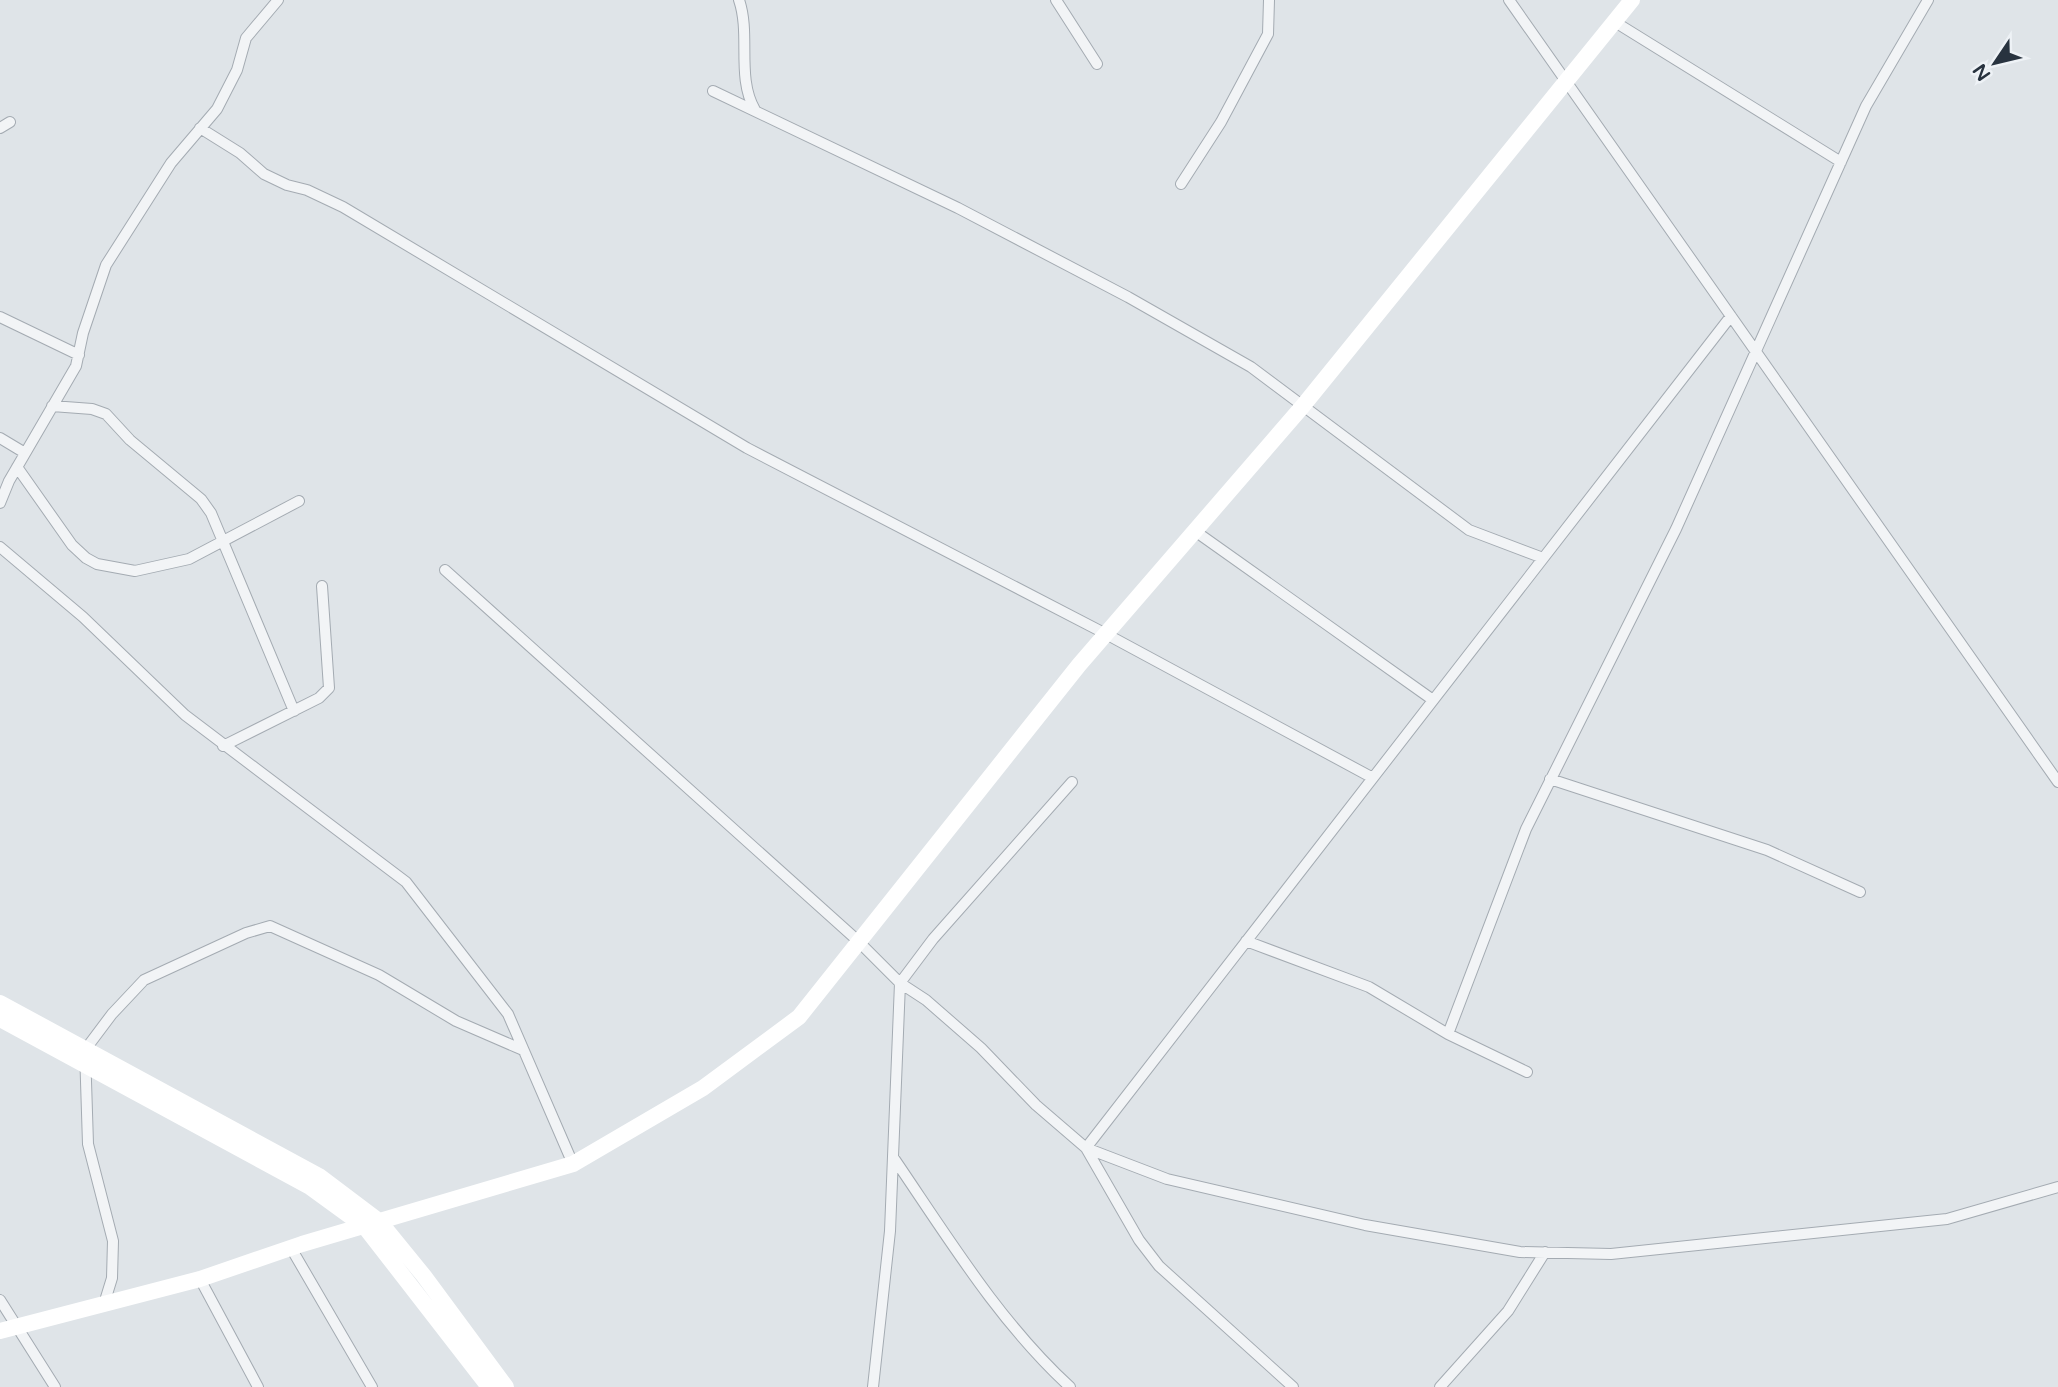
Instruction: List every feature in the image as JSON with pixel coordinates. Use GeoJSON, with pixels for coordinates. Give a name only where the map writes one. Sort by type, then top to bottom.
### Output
{"type":"FeatureCollection","features":[{"type":"Feature","properties":{"kind":"street"},"geometry":{"type":"LineString","coordinates":[[0,503],[17,467],[76,366],[106,265],[158,182],[227,93],[246,38],[278,0]]}},
{"type":"Feature","properties":{"kind":"street"},"geometry":{"type":"LineString","coordinates":[[739,0],[745,18],[746,87],[755,110]]}},
{"type":"Feature","properties":{"kind":"street"},"geometry":{"type":"LineString","coordinates":[[1056,0],[1097,64]]}},
{"type":"Feature","properties":{"kind":"street"},"geometry":{"type":"LineString","coordinates":[[1181,184],[1221,122],[1268,34],[1269,0]]}},
{"type":"Feature","properties":{"kind":"street"},"geometry":{"type":"LineString","coordinates":[[1509,0],[2058,782]]}},
{"type":"Feature","properties":{"kind":"street"},"geometry":{"type":"LineString","coordinates":[[0,1331],[200,1279],[291,1248],[573,1164],[704,1088],[799,1017],[857,940],[1106,634],[1302,407],[1632,0]]}},
{"type":"Feature","properties":{"kind":"street"},"geometry":{"type":"LineString","coordinates":[[1448,1034],[1525,829],[1675,529],[1757,354],[1866,106],[1928,0]]}},
{"type":"Feature","properties":{"kind":"street"},"geometry":{"type":"LineString","coordinates":[[1615,22],[1841,162]]}},
{"type":"Feature","properties":{"kind":"street"},"geometry":{"type":"LineString","coordinates":[[713,91],[958,208],[1128,297],[1251,366],[1302,407],[1469,530],[1544,558]]}},
{"type":"Feature","properties":{"kind":"street"},"geometry":{"type":"LineString","coordinates":[[200,128],[240,153],[264,174],[342,207],[747,448],[1106,634],[1373,778]]}},
{"type":"Feature","properties":{"kind":"street"},"geometry":{"type":"LineString","coordinates":[[1086,1148],[1731,316]]}},
{"type":"Feature","properties":{"kind":"street"},"geometry":{"type":"LineString","coordinates":[[0,317],[79,355]]}},
{"type":"Feature","properties":{"kind":"street"},"geometry":{"type":"LineString","coordinates":[[52,406],[92,408],[106,414],[130,440],[201,499],[222,539],[293,711]]}},
{"type":"Feature","properties":{"kind":"street"},"geometry":{"type":"LineString","coordinates":[[0,438],[26,453]]}},
{"type":"Feature","properties":{"kind":"street"},"geometry":{"type":"LineString","coordinates":[[17,467],[72,545],[97,564],[135,571],[189,559],[222,539],[299,501]]}},
{"type":"Feature","properties":{"kind":"street"},"geometry":{"type":"LineString","coordinates":[[1195,531],[1433,700]]}},
{"type":"Feature","properties":{"kind":"street"},"geometry":{"type":"LineString","coordinates":[[0,547],[83,617],[137,671],[223,746],[292,793],[406,882],[508,1014],[573,1164]]}},
{"type":"Feature","properties":{"kind":"street"},"geometry":{"type":"LineString","coordinates":[[445,570],[857,940],[900,983],[926,1000],[981,1048],[1036,1105],[1086,1148],[1139,1240],[1159,1266],[1293,1387]]}},
{"type":"Feature","properties":{"kind":"street"},"geometry":{"type":"LineString","coordinates":[[223,746],[319,698],[330,688],[322,586]]}},
{"type":"Feature","properties":{"kind":"street"},"geometry":{"type":"LineString","coordinates":[[1550,779],[1767,850],[1860,892]]}},
{"type":"Feature","properties":{"kind":"street"},"geometry":{"type":"LineString","coordinates":[[873,1387],[890,1231],[900,983],[933,939],[1072,782]]}},
{"type":"Feature","properties":{"kind":"street"},"geometry":{"type":"LineString","coordinates":[[104,1304],[112,1278],[113,1241],[88,1144],[84,1058],[112,1014],[144,980],[246,933],[270,926],[379,975],[456,1021],[523,1050]]}},
{"type":"Feature","properties":{"kind":"street"},"geometry":{"type":"LineString","coordinates":[[1246,941],[1369,987],[1448,1034],[1527,1072]]}},
{"type":"Feature","properties":{"kind":"street"},"geometry":{"type":"LineString","coordinates":[[0,1003],[84,1058],[373,1224],[424,1276],[506,1387]]}},
{"type":"Feature","properties":{"kind":"street"},"geometry":{"type":"LineString","coordinates":[[0,1019],[84,1058]]}},
{"type":"Feature","properties":{"kind":"street"},"geometry":{"type":"LineString","coordinates":[[1086,1148],[1167,1179],[1352,1222],[1520,1252],[1611,1254],[1947,1219],[2058,1186]]}},
{"type":"Feature","properties":{"kind":"street"},"geometry":{"type":"LineString","coordinates":[[893,1157],[976,1279],[1048,1366],[1070,1387]]}},
{"type":"Feature","properties":{"kind":"street"},"geometry":{"type":"LineString","coordinates":[[373,1224],[489,1387]]}},
{"type":"Feature","properties":{"kind":"street"},"geometry":{"type":"LineString","coordinates":[[291,1248],[372,1387]]}},
{"type":"Feature","properties":{"kind":"street"},"geometry":{"type":"LineString","coordinates":[[1440,1387],[1508,1311],[1545,1252]]}},
{"type":"Feature","properties":{"kind":"street"},"geometry":{"type":"LineString","coordinates":[[200,1279],[258,1387]]}},
{"type":"Feature","properties":{"kind":"street"},"geometry":{"type":"LineString","coordinates":[[0,1300],[55,1387]]}}]}
